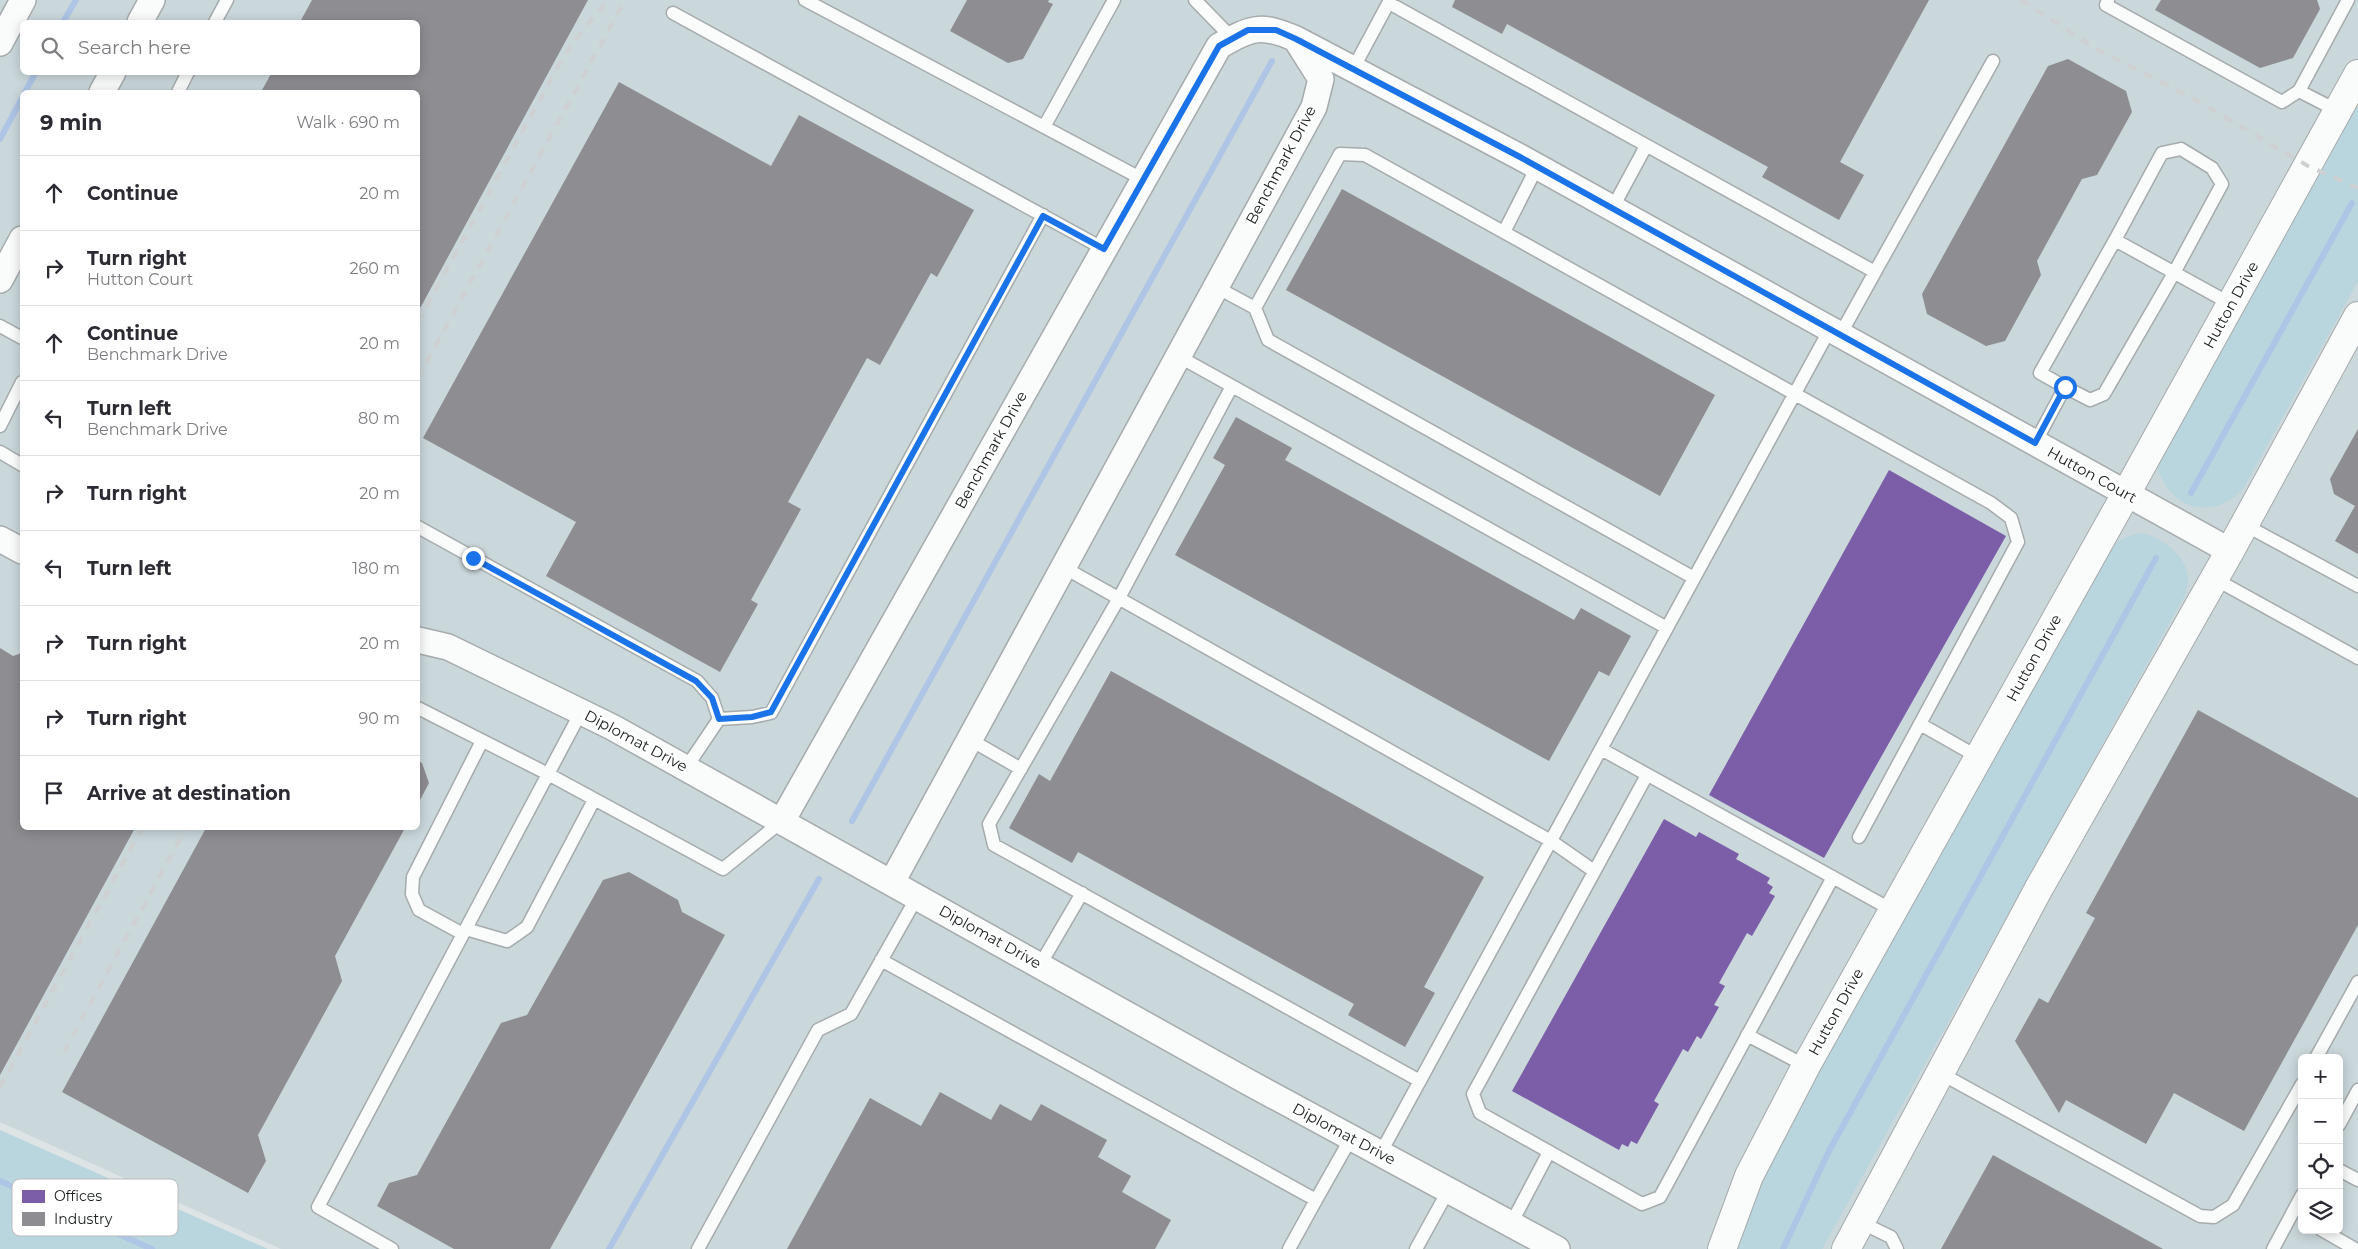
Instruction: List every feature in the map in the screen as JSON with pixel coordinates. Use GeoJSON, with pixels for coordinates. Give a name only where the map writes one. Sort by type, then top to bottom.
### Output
{"type":"FeatureCollection","features":[{"type":"Feature","properties":{"kind":"street"},"geometry":{"type":"LineString","coordinates":[[141,20],[152,0]]}},
{"type":"Feature","properties":{"kind":"street"},"geometry":{"type":"LineString","coordinates":[[0,42],[13,8]]}},
{"type":"Feature","properties":{"kind":"street","name":"Benchmark Drive"},"geometry":{"type":"LineString","coordinates":[[782,821],[1219,46],[1248,30],[1276,30],[1296,39],[1321,79],[1314,107],[892,882]]}},
{"type":"Feature","properties":{"kind":"street","name":"Hutton Court"},"geometry":{"type":"LineString","coordinates":[[1296,39],[1612,208],[2230,551]]}},
{"type":"Feature","properties":{"kind":"street","name":"Hutton Drive"},"geometry":{"type":"LineString","coordinates":[[1722,1249],[1749,1176],[1806,1066],[2358,74]]}},
{"type":"Feature","properties":{"kind":"street"},"geometry":{"type":"LineString","coordinates":[[103,90],[111,75]]}},
{"type":"Feature","properties":{"kind":"street"},"geometry":{"type":"LineString","coordinates":[[0,280],[20,243]]}},
{"type":"Feature","properties":{"kind":"street"},"geometry":{"type":"LineString","coordinates":[[1846,1249],[2039,888],[2215,579],[2358,316]]}},
{"type":"Feature","properties":{"kind":"street"},"geometry":{"type":"LineString","coordinates":[[0,539],[20,550]]}},
{"type":"Feature","properties":{"kind":"street","name":"Diplomat Drive"},"geometry":{"type":"LineString","coordinates":[[420,640],[448,647],[581,712],[686,768],[1351,1138],[1557,1249]]}},
{"type":"Feature","properties":{"kind":"lane"},"geometry":{"type":"LineString","coordinates":[[216,20],[226,0]]}},
{"type":"Feature","properties":{"kind":"lane"},"geometry":{"type":"LineString","coordinates":[[806,0],[1144,180]]}},
{"type":"Feature","properties":{"kind":"lane"},"geometry":{"type":"LineString","coordinates":[[1044,127],[1114,0]]}},
{"type":"Feature","properties":{"kind":"lane"},"geometry":{"type":"LineString","coordinates":[[1195,0],[1233,39]]}},
{"type":"Feature","properties":{"kind":"lane"},"geometry":{"type":"LineString","coordinates":[[2108,0],[2106,5],[2282,102],[2299,91],[2348,0]]}},
{"type":"Feature","properties":{"kind":"lane"},"geometry":{"type":"LineString","coordinates":[[1353,69],[1389,2],[1875,272]]}},
{"type":"Feature","properties":{"kind":"lane"},"geometry":{"type":"LineString","coordinates":[[673,13],[1104,249]]}},
{"type":"Feature","properties":{"kind":"lane"},"geometry":{"type":"LineString","coordinates":[[1380,1154],[1794,394],[1875,272],[1993,61]]}},
{"type":"Feature","properties":{"kind":"lane"},"geometry":{"type":"LineString","coordinates":[[179,90],[186,75]]}},
{"type":"Feature","properties":{"kind":"lane"},"geometry":{"type":"LineString","coordinates":[[2299,91],[2338,111]]}},
{"type":"Feature","properties":{"kind":"lane"},"geometry":{"type":"LineString","coordinates":[[1612,208],[1646,146]]}},
{"type":"Feature","properties":{"kind":"lane"},"geometry":{"type":"LineString","coordinates":[[2181,149],[2212,168],[2222,184],[2174,273],[2104,394],[2090,400],[2040,373],[2162,153],[2181,149]]}},
{"type":"Feature","properties":{"kind":"lane"},"geometry":{"type":"LineString","coordinates":[[1255,308],[1340,154],[1365,155],[1991,503],[2011,518],[2018,542],[1858,837]]}},
{"type":"Feature","properties":{"kind":"lane"},"geometry":{"type":"LineString","coordinates":[[1504,232],[1537,167]]}},
{"type":"Feature","properties":{"kind":"lane"},"geometry":{"type":"LineString","coordinates":[[719,719],[752,717],[771,712],[1043,216]]}},
{"type":"Feature","properties":{"kind":"lane"},"geometry":{"type":"LineString","coordinates":[[2115,240],[2231,304]]}},
{"type":"Feature","properties":{"kind":"lane"},"geometry":{"type":"LineString","coordinates":[[1216,287],[1255,308],[1268,340],[1694,578]]}},
{"type":"Feature","properties":{"kind":"lane"},"geometry":{"type":"LineString","coordinates":[[0,326],[20,337]]}},
{"type":"Feature","properties":{"kind":"lane"},"geometry":{"type":"LineString","coordinates":[[1178,356],[1667,628]]}},
{"type":"Feature","properties":{"kind":"lane"},"geometry":{"type":"LineString","coordinates":[[0,426],[20,386]]}},
{"type":"Feature","properties":{"kind":"lane"},"geometry":{"type":"LineString","coordinates":[[1232,386],[1119,598],[989,824],[994,845],[1420,1081]]}},
{"type":"Feature","properties":{"kind":"lane"},"geometry":{"type":"LineString","coordinates":[[2035,443],[2065,387]]}},
{"type":"Feature","properties":{"kind":"lane"},"geometry":{"type":"LineString","coordinates":[[0,452],[20,464]]}},
{"type":"Feature","properties":{"kind":"lane"},"geometry":{"type":"LineString","coordinates":[[2245,525],[2358,586]]}},
{"type":"Feature","properties":{"kind":"lane"},"geometry":{"type":"LineString","coordinates":[[420,528],[696,681],[712,698],[719,719]]}},
{"type":"Feature","properties":{"kind":"lane"},"geometry":{"type":"LineString","coordinates":[[1062,567],[1551,841],[1594,871]]}},
{"type":"Feature","properties":{"kind":"lane"},"geometry":{"type":"LineString","coordinates":[[2215,579],[2358,658]]}},
{"type":"Feature","properties":{"kind":"lane"},"geometry":{"type":"LineString","coordinates":[[420,709],[548,774],[723,869],[782,821]]}},
{"type":"Feature","properties":{"kind":"lane"},"geometry":{"type":"LineString","coordinates":[[392,1249],[318,1207],[581,712]]}},
{"type":"Feature","properties":{"kind":"lane"},"geometry":{"type":"LineString","coordinates":[[686,768],[719,719]]}},
{"type":"Feature","properties":{"kind":"lane"},"geometry":{"type":"LineString","coordinates":[[1920,724],[1978,757]]}},
{"type":"Feature","properties":{"kind":"lane"},"geometry":{"type":"LineString","coordinates":[[969,740],[1021,769]]}},
{"type":"Feature","properties":{"kind":"lane"},"geometry":{"type":"LineString","coordinates":[[482,741],[413,877],[412,894],[419,910],[464,931],[507,940],[527,928],[594,800]]}},
{"type":"Feature","properties":{"kind":"lane"},"geometry":{"type":"LineString","coordinates":[[1601,749],[1892,910]]}},
{"type":"Feature","properties":{"kind":"lane"},"geometry":{"type":"LineString","coordinates":[[1646,775],[1473,1094],[1480,1113],[1642,1204],[1660,1197],[1833,877]]}},
{"type":"Feature","properties":{"kind":"lane"},"geometry":{"type":"LineString","coordinates":[[1040,965],[1082,894]]}},
{"type":"Feature","properties":{"kind":"lane"},"geometry":{"type":"LineString","coordinates":[[698,1249],[818,1030],[851,1014],[918,896]]}},
{"type":"Feature","properties":{"kind":"lane"},"geometry":{"type":"LineString","coordinates":[[881,960],[1316,1200]]}},
{"type":"Feature","properties":{"kind":"lane"},"geometry":{"type":"LineString","coordinates":[[2318,1054],[2358,982]]}},
{"type":"Feature","properties":{"kind":"lane"},"geometry":{"type":"LineString","coordinates":[[1747,1035],[1806,1066]]}},
{"type":"Feature","properties":{"kind":"lane"},"geometry":{"type":"LineString","coordinates":[[1940,1073],[2200,1216],[2214,1217],[2233,1205],[2298,1091]]}},
{"type":"Feature","properties":{"kind":"lane"},"geometry":{"type":"LineString","coordinates":[[2343,1119],[2356,1098]]}},
{"type":"Feature","properties":{"kind":"lane"},"geometry":{"type":"LineString","coordinates":[[1289,1249],[1351,1138]]}},
{"type":"Feature","properties":{"kind":"lane"},"geometry":{"type":"LineString","coordinates":[[1511,1224],[1550,1152]]}},
{"type":"Feature","properties":{"kind":"lane"},"geometry":{"type":"LineString","coordinates":[[2343,1172],[2358,1180]]}},
{"type":"Feature","properties":{"kind":"lane"},"geometry":{"type":"LineString","coordinates":[[1416,1249],[1448,1191]]}},
{"type":"Feature","properties":{"kind":"lane"},"geometry":{"type":"LineString","coordinates":[[2272,1249],[2297,1216]]}},
{"type":"Feature","properties":{"kind":"lane"},"geometry":{"type":"LineString","coordinates":[[1860,1222],[1891,1237],[1897,1249]]}},
{"type":"Feature","properties":{"kind":"lane"},"geometry":{"type":"LineString","coordinates":[[2329,1234],[2356,1249]]}},
{"type":"Feature","properties":{"kind":"shaded area"},"geometry":{"type":"Polygon","coordinates":[[[0,0],[2358,0],[2358,1249],[281,1249],[178,1202],[178,1179],[126,1179],[0,1122],[0,0]]]}},
{"type":"Feature","properties":{"kind":"shaded area"},"geometry":{"type":"Polygon","coordinates":[[[2358,91],[2358,281],[2243,489],[2231,499],[2217,506],[2204,508],[2192,506],[2180,500],[2170,491],[2156,463],[2358,91]]]}},
{"type":"Feature","properties":{"kind":"shaded area"},"geometry":{"type":"Polygon","coordinates":[[[2143,533],[2158,539],[2179,555],[2187,570],[2188,579],[2185,595],[1822,1249],[1737,1249],[1756,1192],[1800,1101],[2100,563],[2117,542],[2143,533]]]}},
{"type":"Feature","properties":{"kind":"shaded area"},"geometry":{"type":"Polygon","coordinates":[[[0,1130],[110,1179],[12,1179],[12,1236],[178,1236],[178,1209],[268,1249],[0,1249],[0,1130]]]}},
{"type":"Feature","properties":{"kind":"building: Offices"},"geometry":{"type":"Polygon","coordinates":[[[1889,470],[2006,536],[1824,858],[1709,795],[1889,470]]]}},
{"type":"Feature","properties":{"kind":"building: Offices"},"geometry":{"type":"Polygon","coordinates":[[[1664,819],[1696,837],[1699,832],[1739,854],[1736,859],[1770,878],[1767,883],[1773,887],[1769,893],[1775,896],[1752,936],[1747,933],[1719,983],[1725,986],[1714,1005],[1719,1007],[1701,1039],[1697,1036],[1688,1052],[1683,1049],[1654,1101],[1659,1104],[1637,1144],[1631,1141],[1628,1147],[1622,1144],[1619,1150],[1512,1091],[1664,819]]]}},
{"type":"Feature","properties":{"kind":"building: Industry"},"geometry":{"type":"Polygon","coordinates":[[[312,0],[588,0],[420,308],[420,90],[262,90],[270,75],[420,75],[420,20],[301,20],[312,0]]]}},
{"type":"Feature","properties":{"kind":"building: Industry"},"geometry":{"type":"Polygon","coordinates":[[[967,0],[1049,0],[1048,2],[1053,4],[1023,59],[1008,63],[950,31],[967,0]]]}},
{"type":"Feature","properties":{"kind":"building: Industry"},"geometry":{"type":"Polygon","coordinates":[[[1455,0],[1929,0],[1840,162],[1864,175],[1839,220],[1762,177],[1768,167],[1507,24],[1502,34],[1452,7],[1455,0]]]}},
{"type":"Feature","properties":{"kind":"building: Industry"},"geometry":{"type":"Polygon","coordinates":[[[2161,0],[2317,0],[2320,9],[2293,58],[2260,68],[2155,10],[2161,0]]]}},
{"type":"Feature","properties":{"kind":"building: Industry"},"geometry":{"type":"Polygon","coordinates":[[[2068,59],[2126,91],[2132,112],[2097,175],[2082,179],[2037,261],[2041,275],[2005,341],[1986,346],[1927,314],[1922,294],[2048,66],[2068,59]]]}},
{"type":"Feature","properties":{"kind":"building: Industry"},"geometry":{"type":"Polygon","coordinates":[[[619,82],[771,166],[799,115],[974,210],[937,277],[931,273],[880,365],[867,358],[788,502],[801,509],[751,600],[758,604],[720,672],[546,576],[576,522],[423,438],[619,82]]]}},
{"type":"Feature","properties":{"kind":"building: Industry"},"geometry":{"type":"Polygon","coordinates":[[[1342,189],[1715,395],[1660,496],[1286,290],[1342,189]]]}},
{"type":"Feature","properties":{"kind":"building: Industry"},"geometry":{"type":"Polygon","coordinates":[[[1236,417],[1292,448],[1285,460],[1574,620],[1581,608],[1631,636],[1609,676],[1599,671],[1549,761],[1175,555],[1225,465],[1213,458],[1236,417]]]}},
{"type":"Feature","properties":{"kind":"building: Industry"},"geometry":{"type":"Polygon","coordinates":[[[2358,429],[2358,554],[2335,541],[2355,506],[2334,494],[2330,479],[2358,429]]]}},
{"type":"Feature","properties":{"kind":"building: Industry"},"geometry":{"type":"Polygon","coordinates":[[[0,648],[13,656],[20,654],[20,830],[134,830],[0,1075],[0,648]]]}},
{"type":"Feature","properties":{"kind":"building: Industry"},"geometry":{"type":"Polygon","coordinates":[[[1111,671],[1484,877],[1424,987],[1435,993],[1405,1047],[1348,1015],[1354,1004],[1078,852],[1072,863],[1009,828],[1039,774],[1050,781],[1111,671]]]}},
{"type":"Feature","properties":{"kind":"building: Industry"},"geometry":{"type":"Polygon","coordinates":[[[2198,710],[2358,798],[2358,925],[2244,1131],[2174,1093],[2146,1144],[2066,1100],[2059,1113],[2015,1041],[2039,998],[2048,1003],[2095,918],[2086,913],[2198,710]]]}},
{"type":"Feature","properties":{"kind":"building: Industry"},"geometry":{"type":"Polygon","coordinates":[[[420,762],[422,763],[429,783],[420,800],[420,762]]]}},
{"type":"Feature","properties":{"kind":"building: Industry"},"geometry":{"type":"Polygon","coordinates":[[[205,830],[404,830],[335,956],[342,981],[258,1135],[266,1161],[248,1193],[62,1092],[205,830]]]}},
{"type":"Feature","properties":{"kind":"building: Industry"},"geometry":{"type":"Polygon","coordinates":[[[629,872],[678,900],[682,912],[725,935],[550,1249],[454,1249],[377,1206],[389,1183],[417,1175],[501,1023],[527,1015],[603,880],[629,872]]]}},
{"type":"Feature","properties":{"kind":"building: Industry"},"geometry":{"type":"Polygon","coordinates":[[[940,1092],[991,1120],[1000,1104],[1031,1121],[1041,1104],[1107,1140],[1098,1157],[1131,1176],[1122,1192],[1171,1220],[1155,1249],[787,1249],[870,1098],[921,1126],[940,1092]]]}},
{"type":"Feature","properties":{"kind":"building: Industry"},"geometry":{"type":"Polygon","coordinates":[[[1993,1155],[2163,1249],[1941,1249],[1993,1155]]]}},
{"type":"Feature","properties":{"kind":"waterway"},"geometry":{"type":"LineString","coordinates":[[64,20],[76,0]]}},
{"type":"Feature","properties":{"kind":"waterway"},"geometry":{"type":"LineString","coordinates":[[852,821],[1272,61]]}},
{"type":"Feature","properties":{"kind":"waterway"},"geometry":{"type":"LineString","coordinates":[[26,90],[34,75]]}},
{"type":"Feature","properties":{"kind":"waterway"},"geometry":{"type":"LineString","coordinates":[[0,139],[20,102]]}},
{"type":"Feature","properties":{"kind":"waterway"},"geometry":{"type":"LineString","coordinates":[[2191,493],[2352,203]]}},
{"type":"Feature","properties":{"kind":"waterway"},"geometry":{"type":"LineString","coordinates":[[1783,1249],[1829,1151],[2156,558]]}},
{"type":"Feature","properties":{"kind":"waterway"},"geometry":{"type":"LineString","coordinates":[[609,1249],[819,879]]}},
{"type":"Feature","properties":{"kind":"waterway"},"geometry":{"type":"LineString","coordinates":[[0,1181],[12,1186]]}},
{"type":"Feature","properties":{"kind":"waterway"},"geometry":{"type":"LineString","coordinates":[[123,1236],[152,1249]]}},
{"type":"Feature","properties":{"kind":"railway"},"geometry":{"type":"LineString","coordinates":[[420,318],[560,63],[576,39],[608,0]]}},
{"type":"Feature","properties":{"kind":"railway"},"geometry":{"type":"LineString","coordinates":[[420,374],[625,0]]}},
{"type":"Feature","properties":{"kind":"railway"},"geometry":{"type":"LineString","coordinates":[[2021,0],[2097,49],[2189,96],[2308,166],[2358,188]]}},
{"type":"Feature","properties":{"kind":"railway"},"geometry":{"type":"LineString","coordinates":[[0,1087],[141,830]]}},
{"type":"Feature","properties":{"kind":"railway"},"geometry":{"type":"LineString","coordinates":[[64,1052],[185,830]]}},
{"type":"Feature","properties":{"kind":"route"},"geometry":{"type":"LineString","coordinates":[[473,558],[696,681],[712,698],[719,719],[752,717],[771,712],[1043,216],[1104,249],[1219,46],[1248,30],[1276,30],[1296,39],[1520,157],[2035,443],[2065,387]]}}]}
